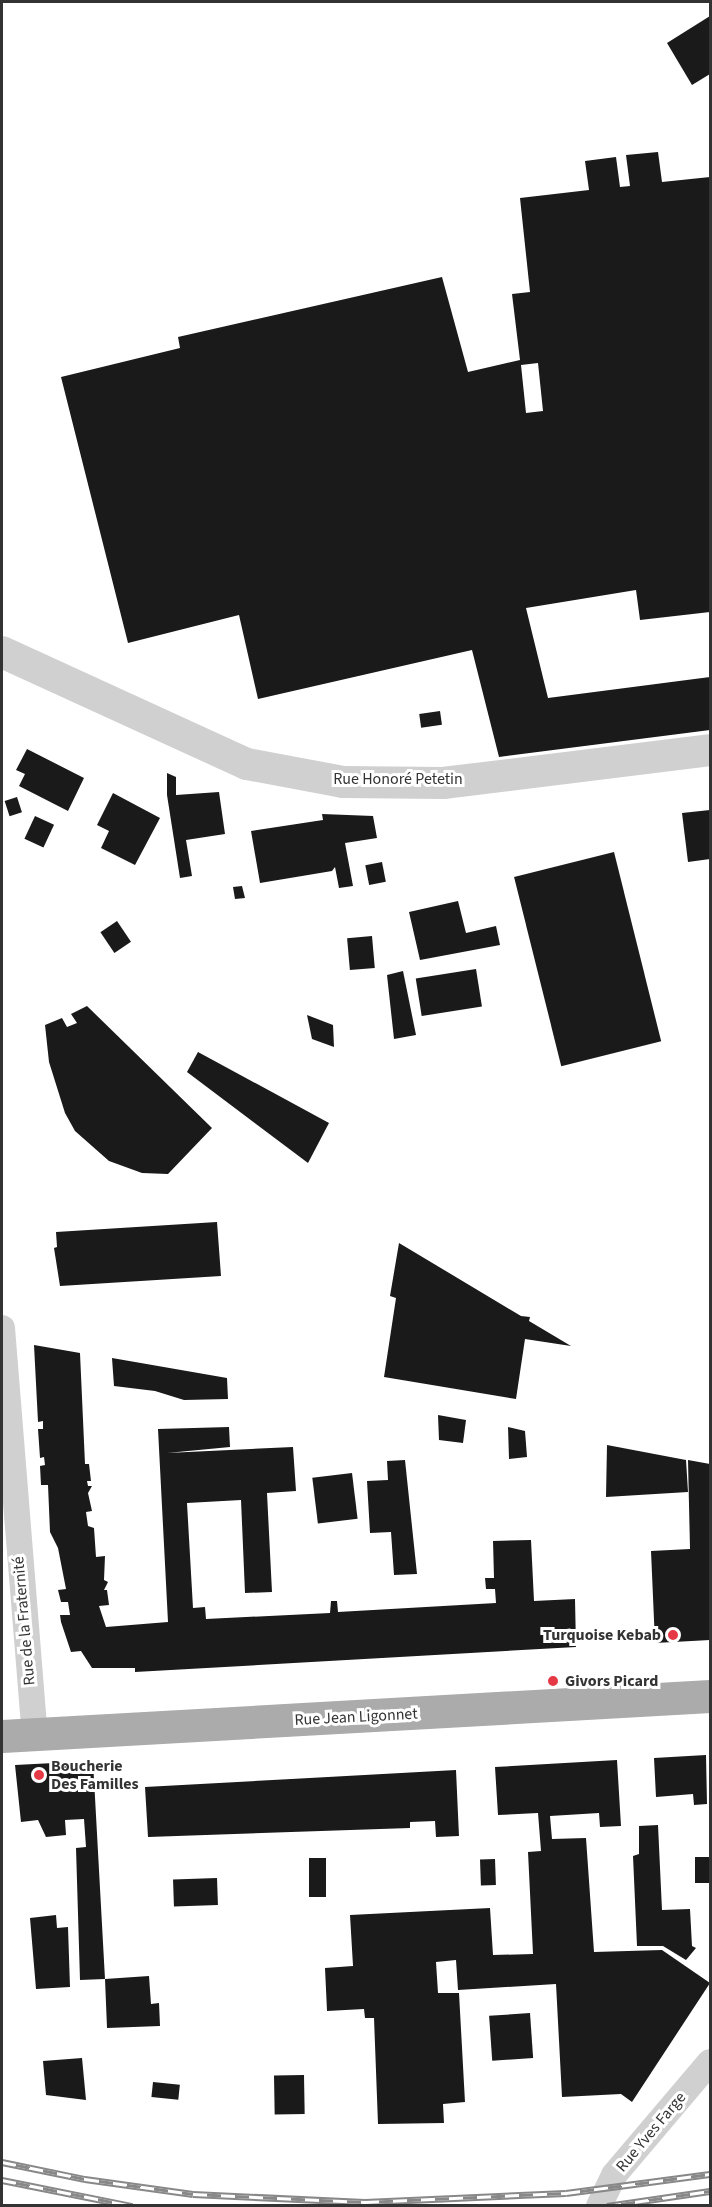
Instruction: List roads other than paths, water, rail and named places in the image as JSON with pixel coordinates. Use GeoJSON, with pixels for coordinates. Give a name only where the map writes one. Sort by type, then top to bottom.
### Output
{"type":"FeatureCollection","features":[{"type":"Feature","properties":{"kind":"main road","name":"Rue Jean Ligonnet"},"geometry":{"type":"LineString","coordinates":[[2,1736],[711,1696]]}},
{"type":"Feature","properties":{"kind":"street","name":"Rue Honoré Petetin"},"geometry":{"type":"LineString","coordinates":[[2,652],[247,764],[343,782],[443,783],[711,750]]}},
{"type":"Feature","properties":{"kind":"street","name":"Rue de la Fraternité"},"geometry":{"type":"LineString","coordinates":[[2,1328],[34,1735]]}},
{"type":"Feature","properties":{"kind":"street","name":"Rue Yves Farge"},"geometry":{"type":"LineString","coordinates":[[599,2205],[614,2175],[711,2062]]}},
{"type":"Feature","properties":{"kind":"railway"},"geometry":{"type":"LineString","coordinates":[[2,2162],[85,2179],[193,2194],[365,2202],[566,2193],[710,2174]]}},
{"type":"Feature","properties":{"kind":"railway"},"geometry":{"type":"LineString","coordinates":[[2,2180],[132,2206]]}},
{"type":"Feature","properties":{"kind":"railway"},"geometry":{"type":"LineString","coordinates":[[607,2206],[710,2191]]}},
{"type":"Feature","properties":{"kind":"place","name":"Turquoise Kebab"},"geometry":{"type":"Point","coordinates":[673,1635]}},
{"type":"Feature","properties":{"kind":"place","name":"Givors Picard"},"geometry":{"type":"Point","coordinates":[553,1681]}},
{"type":"Feature","properties":{"kind":"place","name":"Boucherie Des Familles"},"geometry":{"type":"Point","coordinates":[39,1775]}}]}
